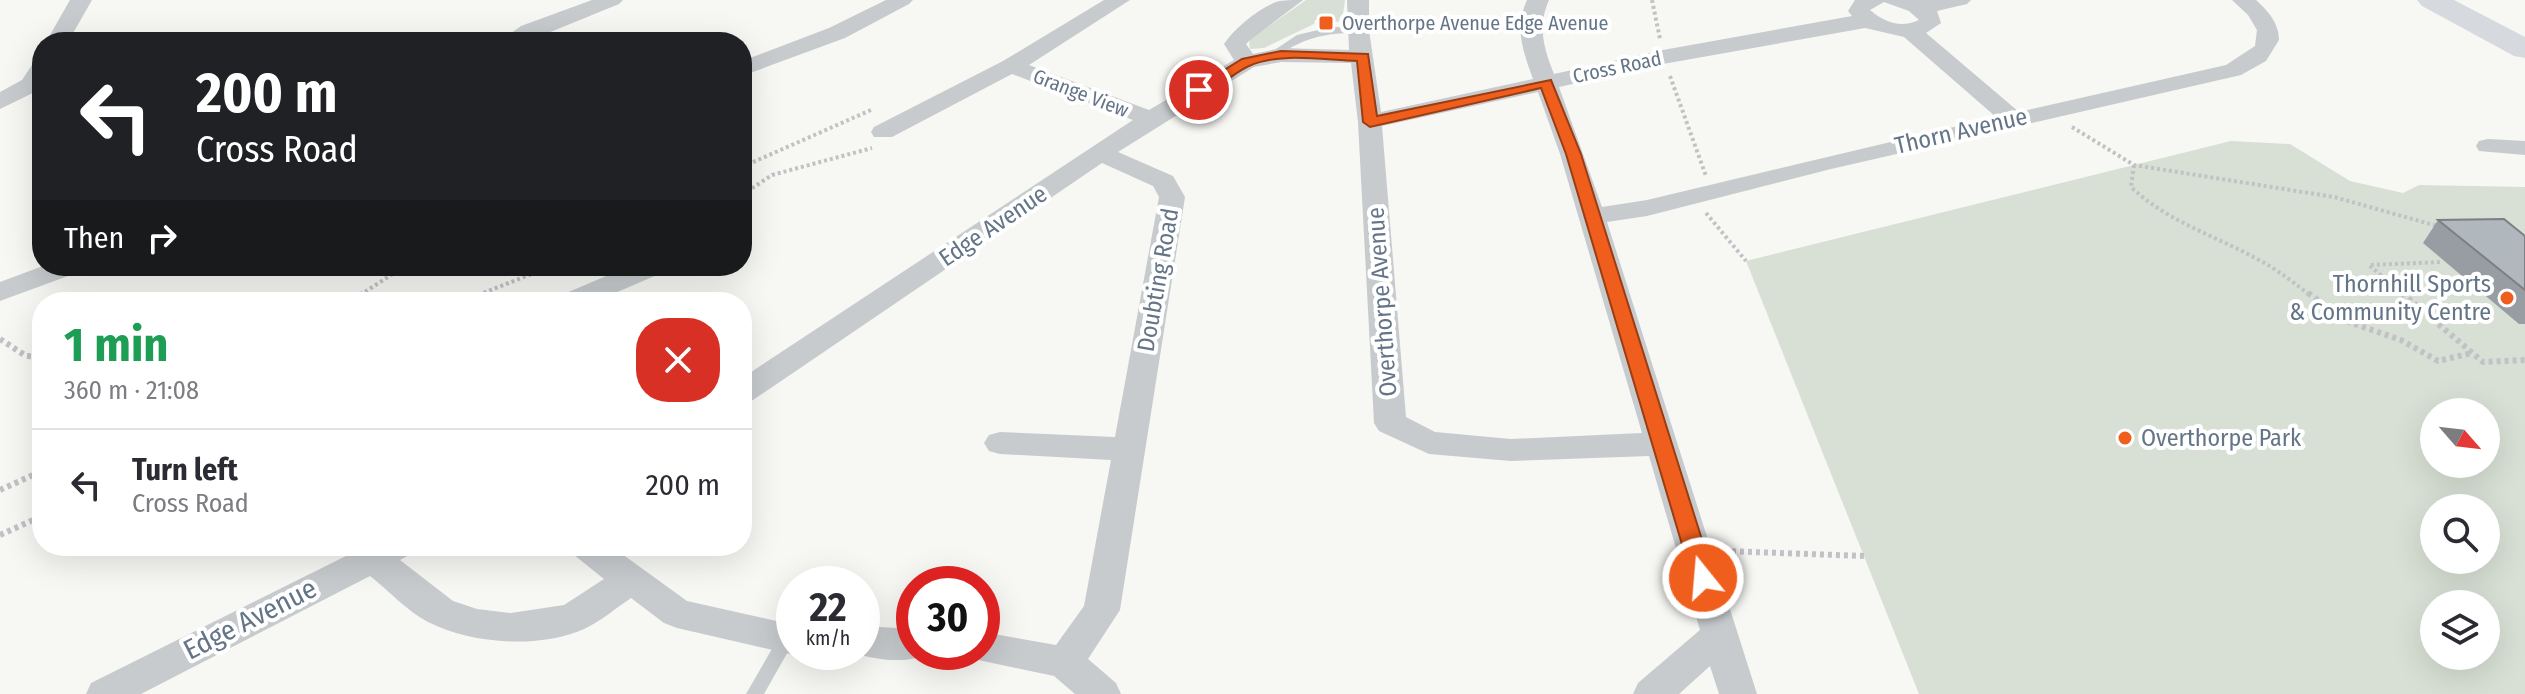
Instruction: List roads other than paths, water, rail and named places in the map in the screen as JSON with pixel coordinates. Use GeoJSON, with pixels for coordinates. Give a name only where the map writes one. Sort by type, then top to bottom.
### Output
{"type":"FeatureCollection","features":[{"type":"Feature","properties":{"kind":"street"},"geometry":{"type":"LineString","coordinates":[[63,32],[81,0]]}},
{"type":"Feature","properties":{"kind":"street"},"geometry":{"type":"LineString","coordinates":[[527,32],[612,0]]}},
{"type":"Feature","properties":{"kind":"street"},"geometry":{"type":"LineString","coordinates":[[752,65],[837,33],[902,0]]}},
{"type":"Feature","properties":{"kind":"street","name":"Grange View"},"geometry":{"type":"LineString","coordinates":[[883,132],[1011,66],[1119,0]]}},
{"type":"Feature","properties":{"kind":"street"},"geometry":{"type":"LineString","coordinates":[[1258,59],[1235,44],[1241,36],[1292,0]]}},
{"type":"Feature","properties":{"kind":"street","name":"Overthorpe Avenue"},"geometry":{"type":"LineString","coordinates":[[1358,0],[1370,122],[1390,423],[1429,443],[1511,450],[1662,444]]}},
{"type":"Feature","properties":{"kind":"street"},"geometry":{"type":"LineString","coordinates":[[1538,0],[1530,18],[1535,53],[1593,216],[1738,694]]}},
{"type":"Feature","properties":{"kind":"street"},"geometry":{"type":"LineString","coordinates":[[1893,0],[1921,8],[1929,15],[1930,23],[1909,30]]}},
{"type":"Feature","properties":{"kind":"street"},"geometry":{"type":"LineString","coordinates":[[1921,8],[1960,0]]}},
{"type":"Feature","properties":{"kind":"street","name":"Thorn Avenue"},"geometry":{"type":"LineString","coordinates":[[1593,216],[1702,194],[2233,70],[2256,60],[2267,48],[2269,36],[2263,20],[2243,0]]}},
{"type":"Feature","properties":{"kind":"street"},"geometry":{"type":"LineString","coordinates":[[2432,0],[2525,49]]}},
{"type":"Feature","properties":{"kind":"street","name":"Cross Road"},"geometry":{"type":"LineString","coordinates":[[1370,122],[1870,10],[1886,28],[1909,30]]}},
{"type":"Feature","properties":{"kind":"street"},"geometry":{"type":"LineString","coordinates":[[1909,30],[2013,119]]}},
{"type":"Feature","properties":{"kind":"street","name":"Edge Avenue"},"geometry":{"type":"LineString","coordinates":[[752,386],[1151,119],[1258,59],[1360,43]]}},
{"type":"Feature","properties":{"kind":"street","name":"Grange View"},"geometry":{"type":"LineString","coordinates":[[1011,66],[1151,119]]}},
{"type":"Feature","properties":{"kind":"street"},"geometry":{"type":"LineString","coordinates":[[0,102],[32,83]]}},
{"type":"Feature","properties":{"kind":"street"},"geometry":{"type":"LineString","coordinates":[[2488,146],[2525,148]]}},
{"type":"Feature","properties":{"kind":"street","name":"Doubting Road"},"geometry":{"type":"LineString","coordinates":[[1065,662],[1102,610],[1172,197],[1164,181],[1101,154]]}},
{"type":"Feature","properties":{"kind":"street"},"geometry":{"type":"LineString","coordinates":[[0,292],[32,274]]}},
{"type":"Feature","properties":{"kind":"street"},"geometry":{"type":"LineString","coordinates":[[0,292],[42,276]]}},
{"type":"Feature","properties":{"kind":"street"},"geometry":{"type":"LineString","coordinates":[[593,292],[630,276]]}},
{"type":"Feature","properties":{"kind":"street"},"geometry":{"type":"LineString","coordinates":[[1000,443],[1130,449]]}},
{"type":"Feature","properties":{"kind":"street","name":"Edge Avenue"},"geometry":{"type":"LineString","coordinates":[[105,694],[376,556]]}},
{"type":"Feature","properties":{"kind":"street"},"geometry":{"type":"LineString","coordinates":[[388,556],[440,611],[475,624],[499,627],[573,618],[630,580]]}},
{"type":"Feature","properties":{"kind":"street"},"geometry":{"type":"LineString","coordinates":[[599,556],[677,613],[776,637]]}},
{"type":"Feature","properties":{"kind":"street"},"geometry":{"type":"LineString","coordinates":[[1652,694],[1721,634]]}},
{"type":"Feature","properties":{"kind":"street"},"geometry":{"type":"LineString","coordinates":[[1000,650],[1065,662],[1102,694]]}},
{"type":"Feature","properties":{"kind":"lane"},"geometry":{"type":"LineString","coordinates":[[755,694],[776,662]]}},
{"type":"Feature","properties":{"kind":"place","name":"Overthorpe Avenue Edge Avenue"},"geometry":{"type":"Point","coordinates":[1326,23]}},
{"type":"Feature","properties":{"kind":"place","name":"Thornhill Sports & Community Centre"},"geometry":{"type":"Point","coordinates":[2507,298]}},
{"type":"Feature","properties":{"kind":"place","name":"Overthorpe Park"},"geometry":{"type":"Point","coordinates":[2125,438]}}]}
